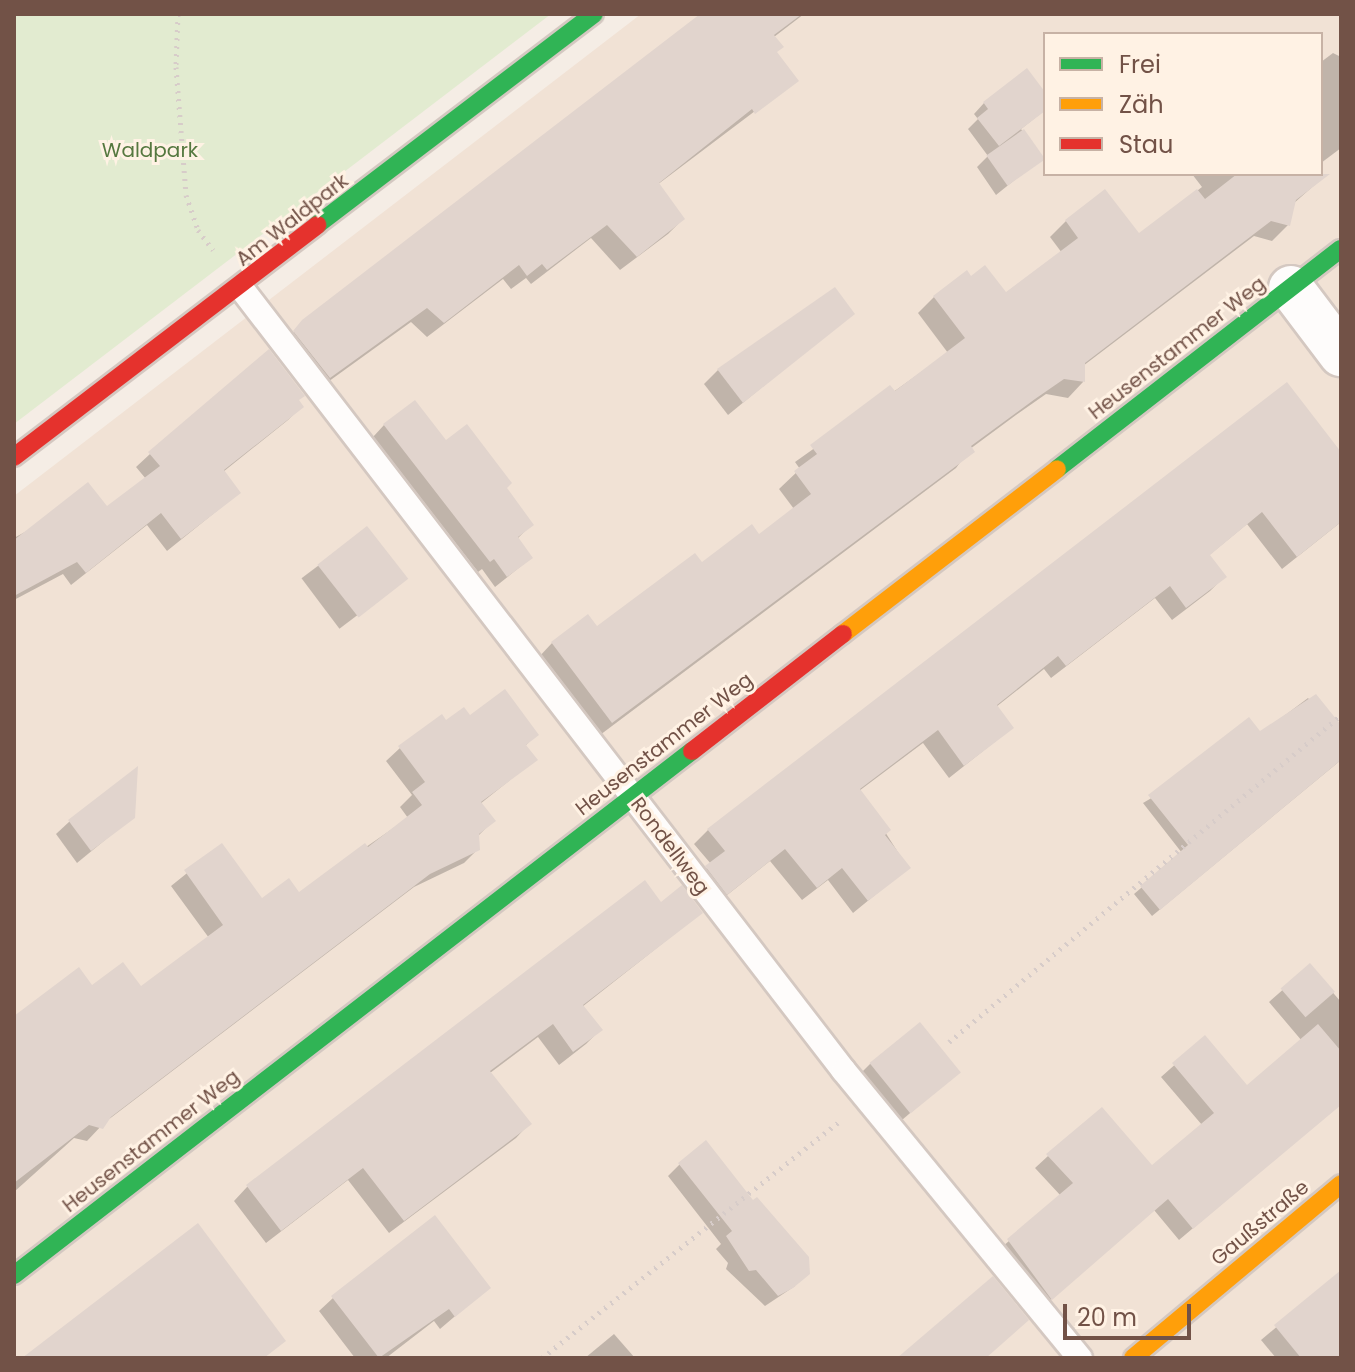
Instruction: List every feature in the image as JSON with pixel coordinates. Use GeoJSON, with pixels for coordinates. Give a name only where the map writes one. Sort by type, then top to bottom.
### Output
{"type":"FeatureCollection","features":[{"type":"Feature","properties":{"kind":"street","name":"Am Waldpark"},"geometry":{"type":"LineString","coordinates":[[14,457],[241,288],[594,14]]}},
{"type":"Feature","properties":{"kind":"street","name":"Heusenstammer Weg"},"geometry":{"type":"LineString","coordinates":[[14,1275],[1341,249]]}},
{"type":"Feature","properties":{"kind":"street"},"geometry":{"type":"LineString","coordinates":[[1291,288],[1341,354]]}},
{"type":"Feature","properties":{"kind":"street","name":"Gaußstraße"},"geometry":{"type":"LineString","coordinates":[[1133,1358],[1341,1184]]}},
{"type":"Feature","properties":{"kind":"lane","name":"Rondellweg"},"geometry":{"type":"LineString","coordinates":[[241,288],[867,1099],[1080,1358]]}},
{"type":"Feature","properties":{"kind":"path"},"geometry":{"type":"LineString","coordinates":[[178,14],[176,67],[186,195],[198,230],[241,288]]}},
{"type":"Feature","properties":{"kind":"path"},"geometry":{"type":"LineString","coordinates":[[949,1042],[1341,715]]}},
{"type":"Feature","properties":{"kind":"path"},"geometry":{"type":"LineString","coordinates":[[542,1358],[867,1099]]}},
{"type":"Feature","properties":{"kind":"shaded area"},"geometry":{"type":"Polygon","coordinates":[[[641,14],[1341,14],[1341,1358],[14,1358],[14,496],[641,14]]]}},
{"type":"Feature","properties":{"kind":"green space","name":"Waldpark"},"geometry":{"type":"Polygon","coordinates":[[[14,14],[551,14],[14,424],[14,14]]]}},
{"type":"Feature","properties":{"kind":"building"},"geometry":{"type":"Polygon","coordinates":[[[700,14],[802,14],[774,35],[784,47],[777,52],[799,81],[755,114],[752,109],[659,183],[685,219],[637,257],[607,225],[547,270],[542,264],[527,276],[519,265],[444,323],[427,308],[330,378],[293,331],[302,320],[700,14]]]}},
{"type":"Feature","properties":{"kind":"building"},"geometry":{"type":"Polygon","coordinates":[[[1027,68],[1043,89],[1043,113],[999,146],[977,118],[988,109],[983,102],[1027,68]]]}},
{"type":"Feature","properties":{"kind":"building"},"geometry":{"type":"Polygon","coordinates":[[[1024,129],[1043,156],[1043,161],[1008,186],[986,155],[1024,129]]]}},
{"type":"Feature","properties":{"kind":"building"},"geometry":{"type":"Polygon","coordinates":[[[1330,174],[1296,200],[1290,226],[1271,221],[1085,363],[1085,382],[1064,379],[1035,399],[971,446],[975,452],[612,723],[551,642],[588,614],[597,626],[695,553],[702,562],[752,524],[759,534],[811,494],[794,471],[817,454],[810,445],[890,385],[895,391],[965,338],[933,296],[967,270],[971,276],[985,265],[1006,292],[1078,238],[1065,220],[1105,189],[1139,233],[1197,189],[1205,199],[1234,176],[1330,174]]]}},
{"type":"Feature","properties":{"kind":"building"},"geometry":{"type":"Polygon","coordinates":[[[835,287],[855,314],[743,403],[717,369],[835,287]]]}},
{"type":"Feature","properties":{"kind":"building"},"geometry":{"type":"Polygon","coordinates":[[[269,349],[305,396],[299,400],[304,407],[224,470],[241,493],[181,539],[161,513],[86,573],[77,562],[14,596],[14,540],[88,482],[107,506],[160,466],[148,452],[269,349]]]}},
{"type":"Feature","properties":{"kind":"building"},"geometry":{"type":"Polygon","coordinates":[[[1287,382],[1341,452],[1341,522],[1297,557],[1262,512],[1210,555],[1227,577],[1186,608],[1170,586],[1066,666],[1058,656],[997,705],[1014,728],[964,766],[938,730],[860,789],[891,830],[885,835],[911,868],[868,901],[842,868],[817,888],[785,849],[727,895],[705,866],[725,851],[707,829],[1287,382]]]}},
{"type":"Feature","properties":{"kind":"building"},"geometry":{"type":"Polygon","coordinates":[[[415,400],[446,440],[467,424],[512,483],[507,488],[534,525],[518,537],[533,558],[507,577],[494,559],[490,562],[383,424],[415,400]]]}},
{"type":"Feature","properties":{"kind":"building"},"geometry":{"type":"Polygon","coordinates":[[[367,526],[408,579],[359,618],[317,565],[367,526]]]}},
{"type":"Feature","properties":{"kind":"building"},"geometry":{"type":"Polygon","coordinates":[[[505,689],[539,735],[526,745],[538,760],[481,802],[496,821],[479,834],[480,850],[430,874],[111,1117],[103,1129],[89,1125],[14,1183],[14,1016],[79,967],[92,985],[123,962],[141,986],[223,925],[184,870],[222,843],[262,898],[289,878],[299,892],[365,843],[368,847],[422,805],[412,792],[425,782],[398,746],[442,714],[446,720],[464,707],[470,715],[505,689]]]}},
{"type":"Feature","properties":{"kind":"building"},"geometry":{"type":"Polygon","coordinates":[[[1316,694],[1341,725],[1341,760],[1160,910],[1140,886],[1188,845],[1148,795],[1249,717],[1260,731],[1316,694]]]}},
{"type":"Feature","properties":{"kind":"building"},"geometry":{"type":"Polygon","coordinates":[[[138,766],[135,818],[91,851],[68,820],[138,766]]]}},
{"type":"Feature","properties":{"kind":"building"},"geometry":{"type":"Polygon","coordinates":[[[645,880],[661,902],[682,885],[703,913],[583,1005],[603,1030],[573,1052],[553,1024],[490,1071],[532,1124],[404,1221],[363,1168],[281,1231],[246,1185],[645,880]]]}},
{"type":"Feature","properties":{"kind":"building"},"geometry":{"type":"Polygon","coordinates":[[[1310,963],[1335,992],[1305,1017],[1281,989],[1310,963]]]}},
{"type":"Feature","properties":{"kind":"building"},"geometry":{"type":"Polygon","coordinates":[[[920,1022],[961,1073],[910,1113],[869,1063],[920,1022]]]}},
{"type":"Feature","properties":{"kind":"building"},"geometry":{"type":"Polygon","coordinates":[[[1318,1024],[1341,1051],[1341,1105],[1193,1229],[1168,1199],[1052,1300],[1007,1239],[1073,1183],[1046,1154],[1102,1107],[1152,1165],[1214,1113],[1172,1063],[1205,1035],[1247,1085],[1318,1024]]]}},
{"type":"Feature","properties":{"kind":"building"},"geometry":{"type":"Polygon","coordinates":[[[706,1140],[753,1200],[757,1197],[809,1257],[810,1274],[778,1296],[756,1270],[749,1271],[726,1236],[732,1231],[678,1163],[706,1140]]]}},
{"type":"Feature","properties":{"kind":"building"},"geometry":{"type":"Polygon","coordinates":[[[435,1215],[491,1288],[455,1317],[449,1309],[379,1358],[331,1296],[435,1215]]]}},
{"type":"Feature","properties":{"kind":"building"},"geometry":{"type":"Polygon","coordinates":[[[198,1223],[286,1341],[264,1358],[22,1358],[198,1223]]]}},
{"type":"Feature","properties":{"kind":"building"},"geometry":{"type":"Polygon","coordinates":[[[1341,1270],[1341,1358],[1301,1358],[1274,1325],[1341,1270]]]}},
{"type":"Feature","properties":{"kind":"building"},"geometry":{"type":"Polygon","coordinates":[[[993,1276],[1029,1320],[986,1358],[897,1358],[993,1276]]]}},
{"type":"Feature","properties":{"kind":"traffic: fast"},"geometry":{"type":"LineString","coordinates":[[317,225],[594,14]]}},
{"type":"Feature","properties":{"kind":"traffic: fast"},"geometry":{"type":"LineString","coordinates":[[1057,469],[1341,249]]}},
{"type":"Feature","properties":{"kind":"traffic: fast"},"geometry":{"type":"LineString","coordinates":[[14,1275],[692,751]]}},
{"type":"Feature","properties":{"kind":"traffic: slow"},"geometry":{"type":"LineString","coordinates":[[843,634],[1057,469]]}},
{"type":"Feature","properties":{"kind":"traffic: slow"},"geometry":{"type":"LineString","coordinates":[[1133,1358],[1341,1184]]}},
{"type":"Feature","properties":{"kind":"traffic: jam"},"geometry":{"type":"LineString","coordinates":[[14,457],[317,225]]}},
{"type":"Feature","properties":{"kind":"traffic: jam"},"geometry":{"type":"LineString","coordinates":[[692,751],[843,634]]}}]}
